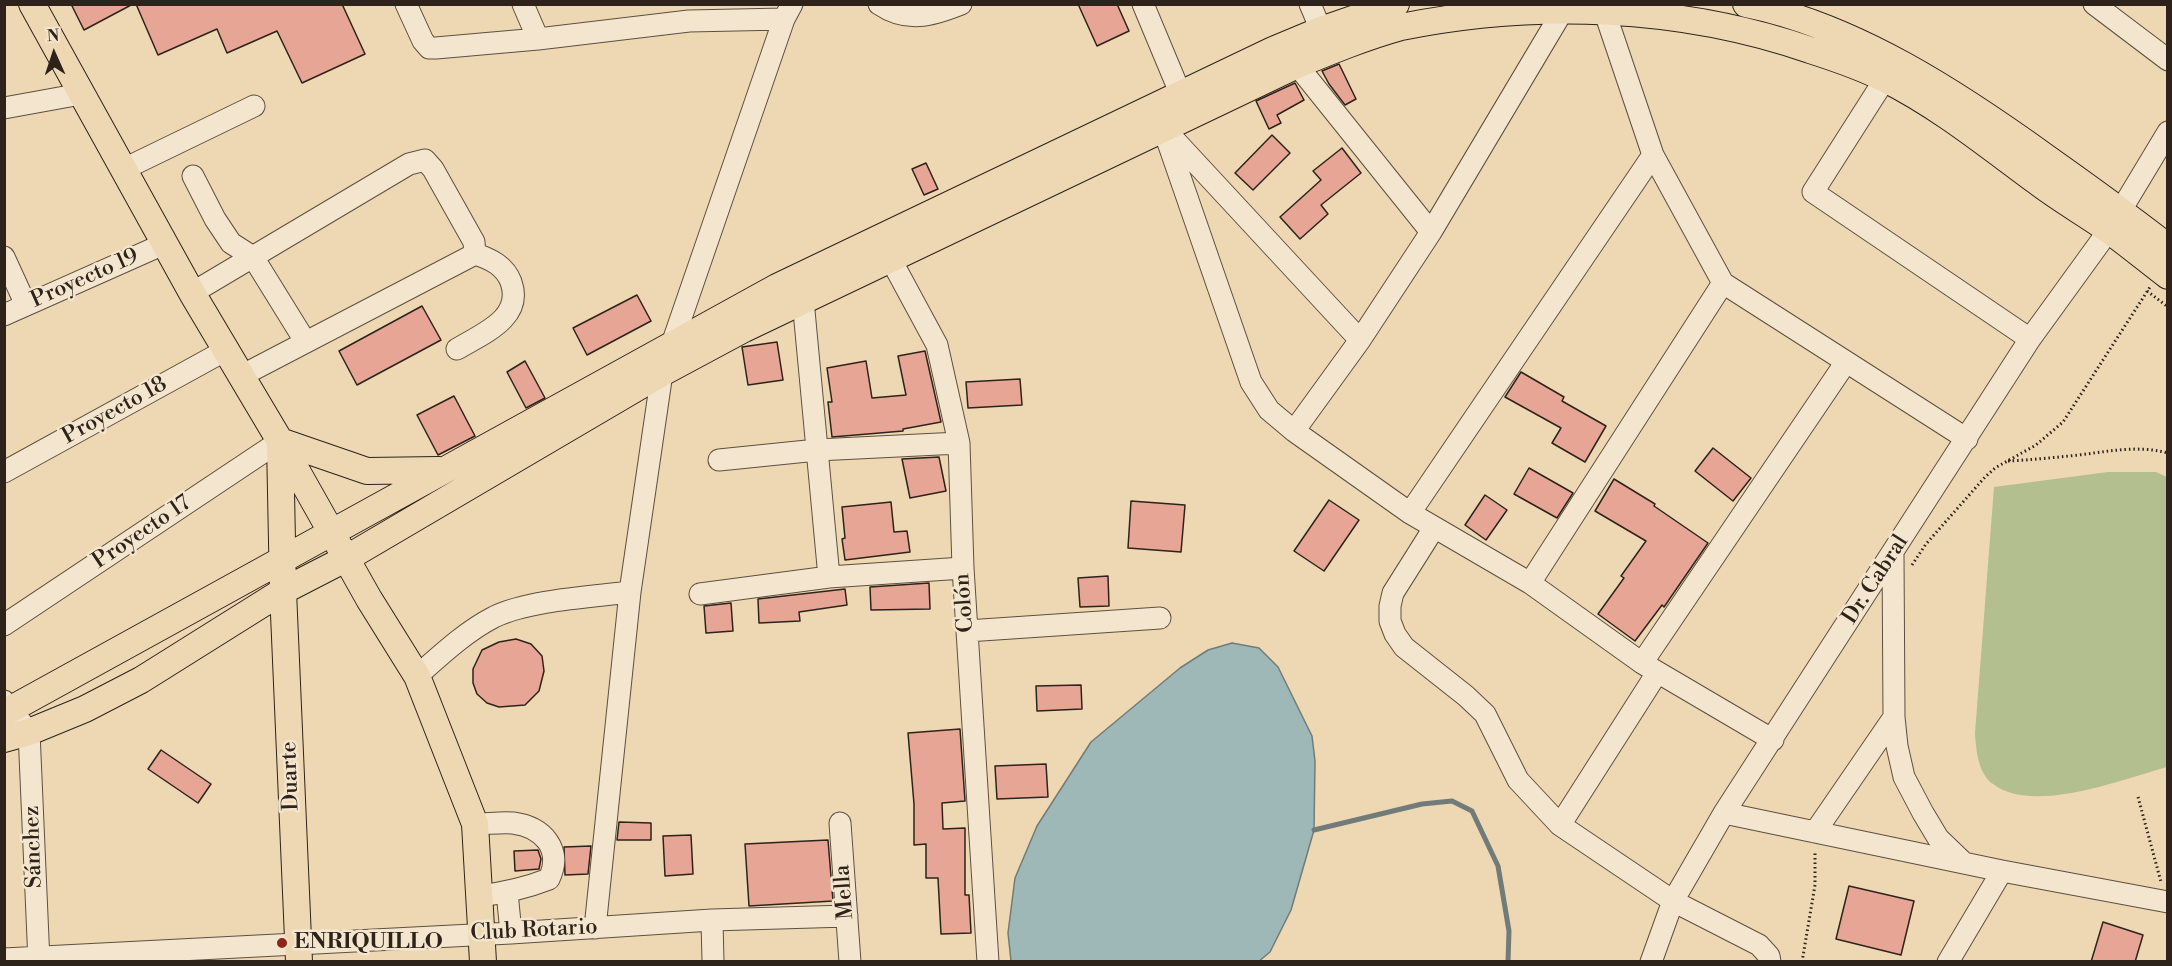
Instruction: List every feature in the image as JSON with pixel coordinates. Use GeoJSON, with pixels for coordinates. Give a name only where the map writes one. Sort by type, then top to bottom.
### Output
{"type":"FeatureCollection","features":[{"type":"Feature","properties":{"kind":"main road"},"geometry":{"type":"LineString","coordinates":[[7,708],[159,627],[777,287],[1273,50],[1321,30],[1396,4]]}},
{"type":"Feature","properties":{"kind":"main road"},"geometry":{"type":"LineString","coordinates":[[1746,4],[1775,7],[1840,35],[1899,63],[1986,114],[2115,220],[2161,271]]}},
{"type":"Feature","properties":{"kind":"main road"},"geometry":{"type":"LineString","coordinates":[[34,5],[192,293],[280,441],[369,599],[417,676],[475,824],[483,962]]}},
{"type":"Feature","properties":{"kind":"main road"},"geometry":{"type":"LineString","coordinates":[[4,739],[29,732],[94,704],[141,680],[283,591],[346,558],[662,373],[744,328],[1298,65],[1345,45],[1401,27],[1449,16],[1512,8],[1602,6],[1708,20],[1766,34],[1885,79],[1980,139],[2038,183],[2115,220]]}},
{"type":"Feature","properties":{"kind":"main road"},"geometry":{"type":"LineString","coordinates":[[280,441],[367,471],[443,470]]}},
{"type":"Feature","properties":{"kind":"main road","name":"Duarte"},"geometry":{"type":"LineString","coordinates":[[280,441],[283,591],[299,952]]}},
{"type":"Feature","properties":{"kind":"main road"},"geometry":{"type":"LineString","coordinates":[[159,627],[177,657]]}},
{"type":"Feature","properties":{"kind":"street"},"geometry":{"type":"LineString","coordinates":[[406,4],[423,41],[429,48],[538,39],[685,13],[788,12],[670,344],[662,373],[630,592],[595,928]]}},
{"type":"Feature","properties":{"kind":"street"},"geometry":{"type":"LineString","coordinates":[[524,4],[538,39]]}},
{"type":"Feature","properties":{"kind":"street"},"geometry":{"type":"LineString","coordinates":[[879,4],[893,14],[914,17],[943,12],[961,4]]}},
{"type":"Feature","properties":{"kind":"street"},"geometry":{"type":"LineString","coordinates":[[1143,4],[1181,95]]}},
{"type":"Feature","properties":{"kind":"street"},"geometry":{"type":"LineString","coordinates":[[1310,4],[1321,30]]}},
{"type":"Feature","properties":{"kind":"street"},"geometry":{"type":"LineString","coordinates":[[2094,4],[2168,60]]}},
{"type":"Feature","properties":{"kind":"street"},"geometry":{"type":"LineString","coordinates":[[1602,6],[1653,155],[1723,283],[1967,439]]}},
{"type":"Feature","properties":{"kind":"street"},"geometry":{"type":"LineString","coordinates":[[1294,431],[1360,340],[1431,232],[1565,7]]}},
{"type":"Feature","properties":{"kind":"street"},"geometry":{"type":"LineString","coordinates":[[1766,34],[1775,7]]}},
{"type":"Feature","properties":{"kind":"street"},"geometry":{"type":"LineString","coordinates":[[1298,65],[1431,232]]}},
{"type":"Feature","properties":{"kind":"street"},"geometry":{"type":"LineString","coordinates":[[1885,79],[1813,192],[2030,339]]}},
{"type":"Feature","properties":{"kind":"street"},"geometry":{"type":"LineString","coordinates":[[4,108],[81,94]]}},
{"type":"Feature","properties":{"kind":"street"},"geometry":{"type":"LineString","coordinates":[[124,169],[254,106]]}},
{"type":"Feature","properties":{"kind":"street"},"geometry":{"type":"LineString","coordinates":[[1163,128],[1360,340]]}},
{"type":"Feature","properties":{"kind":"street"},"geometry":{"type":"LineString","coordinates":[[1163,128],[1251,382],[1269,410],[1294,431],[1410,513],[1530,583],[1649,668],[1773,740]]}},
{"type":"Feature","properties":{"kind":"street","name":"Dr. Cabral"},"geometry":{"type":"LineString","coordinates":[[1651,962],[1673,901],[1724,813],[2030,339],[2115,220],[2168,132]]}},
{"type":"Feature","properties":{"kind":"street"},"geometry":{"type":"LineString","coordinates":[[1410,513],[1653,155]]}},
{"type":"Feature","properties":{"kind":"street"},"geometry":{"type":"LineString","coordinates":[[192,293],[409,164],[425,160],[433,169],[474,242],[475,254]]}},
{"type":"Feature","properties":{"kind":"street"},"geometry":{"type":"LineString","coordinates":[[193,176],[215,219],[231,243],[253,257],[305,341]]}},
{"type":"Feature","properties":{"kind":"street","name":"Proyecto 19"},"geometry":{"type":"LineString","coordinates":[[4,315],[166,243]]}},
{"type":"Feature","properties":{"kind":"street"},"geometry":{"type":"LineString","coordinates":[[241,376],[475,254],[492,259],[508,275],[514,291],[512,309],[496,326],[457,349]]}},
{"type":"Feature","properties":{"kind":"street"},"geometry":{"type":"LineString","coordinates":[[4,257],[26,305]]}},
{"type":"Feature","properties":{"kind":"street","name":"Colón"},"geometry":{"type":"LineString","coordinates":[[890,258],[937,345],[959,443],[963,568],[988,962]]}},
{"type":"Feature","properties":{"kind":"street"},"geometry":{"type":"LineString","coordinates":[[1530,583],[1723,283]]}},
{"type":"Feature","properties":{"kind":"street"},"geometry":{"type":"LineString","coordinates":[[803,300],[829,578]]}},
{"type":"Feature","properties":{"kind":"street","name":"Proyecto 18"},"geometry":{"type":"LineString","coordinates":[[4,472],[226,350]]}},
{"type":"Feature","properties":{"kind":"street"},"geometry":{"type":"LineString","coordinates":[[1560,825],[1649,668],[1846,362]]}},
{"type":"Feature","properties":{"kind":"street","name":"Proyecto 17"},"geometry":{"type":"LineString","coordinates":[[4,625],[280,441]]}},
{"type":"Feature","properties":{"kind":"street"},"geometry":{"type":"LineString","coordinates":[[719,460],[817,450],[959,443]]}},
{"type":"Feature","properties":{"kind":"street"},"geometry":{"type":"LineString","coordinates":[[1434,528],[1393,593],[1390,621],[1404,647],[1485,714],[1518,780],[1560,825],[1673,901],[1759,945],[1769,956],[1770,962]]}},
{"type":"Feature","properties":{"kind":"street"},"geometry":{"type":"LineString","coordinates":[[1893,554],[1894,717],[1897,746],[1904,777],[1938,837],[1963,862]]}},
{"type":"Feature","properties":{"kind":"street"},"geometry":{"type":"LineString","coordinates":[[700,594],[829,578],[963,568]]}},
{"type":"Feature","properties":{"kind":"street"},"geometry":{"type":"LineString","coordinates":[[417,676],[468,632],[496,616],[528,606],[630,592]]}},
{"type":"Feature","properties":{"kind":"street"},"geometry":{"type":"LineString","coordinates":[[967,631],[1160,618]]}},
{"type":"Feature","properties":{"kind":"street"},"geometry":{"type":"LineString","coordinates":[[7,708],[29,732]]}},
{"type":"Feature","properties":{"kind":"street"},"geometry":{"type":"LineString","coordinates":[[1815,832],[1894,717]]}},
{"type":"Feature","properties":{"kind":"street","name":"Sánchez"},"geometry":{"type":"LineString","coordinates":[[29,732],[39,959]]}},
{"type":"Feature","properties":{"kind":"street"},"geometry":{"type":"LineString","coordinates":[[1724,813],[2002,871],[2167,902]]}},
{"type":"Feature","properties":{"kind":"street","name":"Mella"},"geometry":{"type":"LineString","coordinates":[[840,823],[850,962]]}},
{"type":"Feature","properties":{"kind":"street"},"geometry":{"type":"LineString","coordinates":[[475,824],[513,824],[536,829],[552,846],[555,868],[549,879],[507,892],[479,896]]}},
{"type":"Feature","properties":{"kind":"street"},"geometry":{"type":"LineString","coordinates":[[1948,962],[2002,871]]}},
{"type":"Feature","properties":{"kind":"street"},"geometry":{"type":"LineString","coordinates":[[507,892],[511,933]]}},
{"type":"Feature","properties":{"kind":"street","name":"Club Rotario"},"geometry":{"type":"LineString","coordinates":[[4,959],[299,952],[481,934],[712,920],[847,916]]}},
{"type":"Feature","properties":{"kind":"street"},"geometry":{"type":"LineString","coordinates":[[712,920],[713,962]]}},
{"type":"Feature","properties":{"kind":"path"},"geometry":{"type":"LineString","coordinates":[[2161,271],[2168,307]]}},
{"type":"Feature","properties":{"kind":"path"},"geometry":{"type":"LineString","coordinates":[[1893,591],[1926,544],[1985,477],[2036,445],[2063,422],[2161,271]]}},
{"type":"Feature","properties":{"kind":"path"},"geometry":{"type":"LineString","coordinates":[[2006,462],[2123,449],[2152,449],[2168,453]]}},
{"type":"Feature","properties":{"kind":"path"},"geometry":{"type":"LineString","coordinates":[[2138,797],[2167,902]]}},
{"type":"Feature","properties":{"kind":"path"},"geometry":{"type":"LineString","coordinates":[[1802,962],[1815,885],[1815,832]]}},
{"type":"Feature","properties":{"kind":"green space"},"geometry":{"type":"Polygon","coordinates":[[[2108,472],[2156,472],[2167,477],[2167,767],[2078,792],[2031,796],[2010,793],[1993,784],[1984,774],[1979,761],[1975,733],[1994,487],[2108,472]]]}},
{"type":"Feature","properties":{"kind":"water"},"geometry":{"type":"Polygon","coordinates":[[[1232,643],[1259,648],[1278,667],[1312,736],[1315,761],[1314,830],[1291,910],[1270,952],[1258,962],[1011,961],[1008,933],[1015,878],[1037,826],[1091,742],[1180,668],[1208,650],[1232,643]]]}},
{"type":"Feature","properties":{"kind":"building"},"geometry":{"type":"Polygon","coordinates":[[[71,4],[133,4],[84,30],[71,4]]]}},
{"type":"Feature","properties":{"kind":"building"},"geometry":{"type":"Polygon","coordinates":[[[136,4],[342,4],[365,54],[302,83],[277,31],[227,53],[217,29],[158,55],[136,4]]]}},
{"type":"Feature","properties":{"kind":"building"},"geometry":{"type":"Polygon","coordinates":[[[1078,4],[1117,4],[1129,31],[1097,46],[1078,4]]]}},
{"type":"Feature","properties":{"kind":"building"},"geometry":{"type":"Polygon","coordinates":[[[1339,64],[1356,99],[1345,105],[1322,71],[1339,64]]]}},
{"type":"Feature","properties":{"kind":"building"},"geometry":{"type":"Polygon","coordinates":[[[1295,83],[1304,100],[1277,115],[1281,123],[1269,129],[1256,101],[1295,83]]]}},
{"type":"Feature","properties":{"kind":"building"},"geometry":{"type":"Polygon","coordinates":[[[1272,135],[1290,153],[1253,190],[1235,173],[1272,135]]]}},
{"type":"Feature","properties":{"kind":"building"},"geometry":{"type":"Polygon","coordinates":[[[1342,148],[1361,173],[1321,205],[1328,214],[1300,239],[1280,217],[1321,180],[1313,171],[1342,148]]]}},
{"type":"Feature","properties":{"kind":"building"},"geometry":{"type":"Polygon","coordinates":[[[926,163],[938,189],[924,195],[912,169],[926,163]]]}},
{"type":"Feature","properties":{"kind":"building"},"geometry":{"type":"Polygon","coordinates":[[[637,295],[651,321],[587,355],[573,328],[637,295]]]}},
{"type":"Feature","properties":{"kind":"building"},"geometry":{"type":"Polygon","coordinates":[[[422,306],[441,340],[357,385],[339,351],[422,306]]]}},
{"type":"Feature","properties":{"kind":"building"},"geometry":{"type":"Polygon","coordinates":[[[777,342],[783,380],[748,385],[742,347],[777,342]]]}},
{"type":"Feature","properties":{"kind":"building"},"geometry":{"type":"Polygon","coordinates":[[[925,351],[941,422],[903,429],[903,431],[832,437],[828,402],[832,402],[827,368],[866,361],[872,398],[906,395],[898,356],[925,351]]]}},
{"type":"Feature","properties":{"kind":"building"},"geometry":{"type":"Polygon","coordinates":[[[525,361],[545,398],[526,408],[507,372],[525,361]]]}},
{"type":"Feature","properties":{"kind":"building"},"geometry":{"type":"Polygon","coordinates":[[[1521,372],[1564,397],[1562,401],[1606,426],[1585,462],[1552,443],[1561,428],[1505,397],[1521,372]]]}},
{"type":"Feature","properties":{"kind":"building"},"geometry":{"type":"Polygon","coordinates":[[[1020,379],[1022,405],[968,408],[966,382],[1020,379]]]}},
{"type":"Feature","properties":{"kind":"building"},"geometry":{"type":"Polygon","coordinates":[[[454,396],[475,436],[438,455],[417,415],[454,396]]]}},
{"type":"Feature","properties":{"kind":"building"},"geometry":{"type":"Polygon","coordinates":[[[1713,448],[1751,478],[1733,501],[1695,471],[1713,448]]]}},
{"type":"Feature","properties":{"kind":"building"},"geometry":{"type":"Polygon","coordinates":[[[939,457],[946,491],[910,498],[902,459],[939,457]]]}},
{"type":"Feature","properties":{"kind":"building"},"geometry":{"type":"Polygon","coordinates":[[[1529,468],[1573,493],[1557,518],[1514,494],[1529,468]]]}},
{"type":"Feature","properties":{"kind":"building"},"geometry":{"type":"Polygon","coordinates":[[[1614,479],[1655,504],[1654,506],[1708,543],[1664,607],[1662,605],[1635,641],[1598,614],[1624,578],[1621,576],[1646,541],[1595,511],[1614,479]]]}},
{"type":"Feature","properties":{"kind":"building"},"geometry":{"type":"Polygon","coordinates":[[[1485,495],[1507,510],[1486,540],[1465,525],[1485,495]]]}},
{"type":"Feature","properties":{"kind":"building"},"geometry":{"type":"Polygon","coordinates":[[[1329,500],[1359,520],[1324,571],[1294,551],[1329,500]]]}},
{"type":"Feature","properties":{"kind":"building"},"geometry":{"type":"Polygon","coordinates":[[[1131,501],[1185,505],[1181,552],[1128,548],[1131,501]]]}},
{"type":"Feature","properties":{"kind":"building"},"geometry":{"type":"Polygon","coordinates":[[[891,502],[894,532],[907,531],[910,552],[845,560],[842,539],[845,538],[842,507],[891,502]]]}},
{"type":"Feature","properties":{"kind":"building"},"geometry":{"type":"Polygon","coordinates":[[[1108,576],[1109,606],[1080,607],[1078,578],[1108,576]]]}},
{"type":"Feature","properties":{"kind":"building"},"geometry":{"type":"Polygon","coordinates":[[[929,583],[930,609],[871,610],[870,587],[929,583]]]}},
{"type":"Feature","properties":{"kind":"building"},"geometry":{"type":"Polygon","coordinates":[[[845,589],[847,605],[799,612],[800,621],[759,623],[758,599],[845,589]]]}},
{"type":"Feature","properties":{"kind":"building"},"geometry":{"type":"Polygon","coordinates":[[[731,603],[733,631],[706,633],[704,606],[731,603]]]}},
{"type":"Feature","properties":{"kind":"building"},"geometry":{"type":"Polygon","coordinates":[[[516,639],[531,644],[542,656],[544,671],[539,691],[525,705],[499,707],[487,703],[477,694],[473,683],[473,669],[482,650],[499,642],[516,639]]]}},
{"type":"Feature","properties":{"kind":"building"},"geometry":{"type":"Polygon","coordinates":[[[1081,685],[1082,709],[1037,711],[1036,686],[1081,685]]]}},
{"type":"Feature","properties":{"kind":"building"},"geometry":{"type":"Polygon","coordinates":[[[960,729],[965,801],[942,803],[943,829],[965,828],[965,895],[969,895],[971,933],[941,934],[938,878],[926,878],[926,844],[914,845],[914,804],[908,733],[960,729]]]}},
{"type":"Feature","properties":{"kind":"building"},"geometry":{"type":"Polygon","coordinates":[[[161,750],[211,784],[198,803],[148,769],[161,750]]]}},
{"type":"Feature","properties":{"kind":"building"},"geometry":{"type":"Polygon","coordinates":[[[1046,764],[1048,797],[997,799],[995,766],[1046,764]]]}},
{"type":"Feature","properties":{"kind":"building"},"geometry":{"type":"Polygon","coordinates":[[[619,822],[651,823],[651,840],[617,840],[619,822]]]}},
{"type":"Feature","properties":{"kind":"building"},"geometry":{"type":"Polygon","coordinates":[[[691,835],[693,874],[665,876],[663,836],[691,835]]]}},
{"type":"Feature","properties":{"kind":"building"},"geometry":{"type":"Polygon","coordinates":[[[828,840],[833,901],[749,906],[745,844],[828,840]]]}},
{"type":"Feature","properties":{"kind":"building"},"geometry":{"type":"Polygon","coordinates":[[[591,846],[588,874],[565,875],[564,847],[591,846]]]}},
{"type":"Feature","properties":{"kind":"building"},"geometry":{"type":"Polygon","coordinates":[[[538,850],[541,859],[539,869],[515,871],[514,851],[538,850]]]}},
{"type":"Feature","properties":{"kind":"building"},"geometry":{"type":"Polygon","coordinates":[[[1849,886],[1914,901],[1901,955],[1836,939],[1849,886]]]}},
{"type":"Feature","properties":{"kind":"building"},"geometry":{"type":"Polygon","coordinates":[[[2103,922],[2143,935],[2135,962],[2091,962],[2103,922]]]}},
{"type":"Feature","properties":{"kind":"waterway"},"geometry":{"type":"LineString","coordinates":[[1314,830],[1422,804],[1452,801],[1472,811],[1498,866],[1509,931],[1508,962]]}},
{"type":"Feature","properties":{"kind":"place","name":"ENRIQUILLO"},"geometry":{"type":"Point","coordinates":[282,943]}}]}
